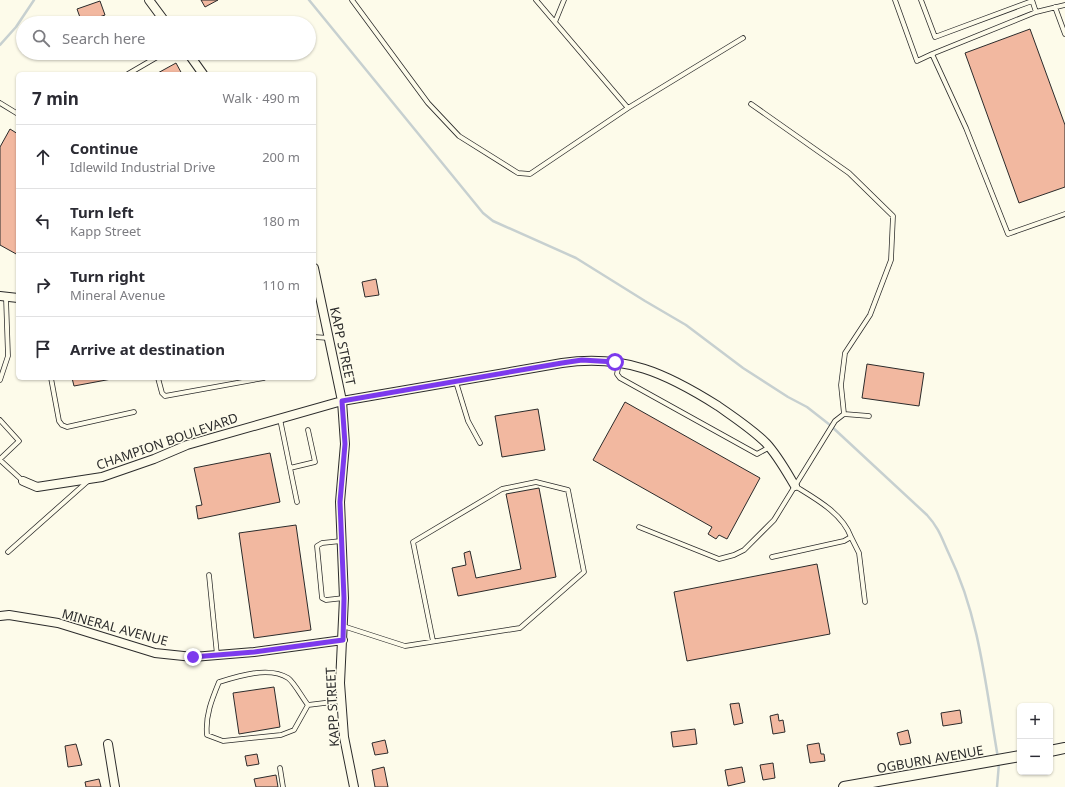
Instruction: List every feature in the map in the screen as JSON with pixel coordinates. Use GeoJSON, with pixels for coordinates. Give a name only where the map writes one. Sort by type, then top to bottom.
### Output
{"type":"FeatureCollection","features":[{"type":"Feature","properties":{"kind":"street"},"geometry":{"type":"LineString","coordinates":[[149,0],[161,16]]}},
{"type":"Feature","properties":{"kind":"street"},"geometry":{"type":"LineString","coordinates":[[193,60],[202,72]]}},
{"type":"Feature","properties":{"kind":"street","name":"KAPP STREET"},"geometry":{"type":"LineString","coordinates":[[316,283],[342,401],[345,444],[340,502],[344,598],[340,684],[344,737],[354,787]]}},
{"type":"Feature","properties":{"kind":"street"},"geometry":{"type":"LineString","coordinates":[[3,297],[16,298]]}},
{"type":"Feature","properties":{"kind":"street","name":"CHAMPION BOULEVARD"},"geometry":{"type":"LineString","coordinates":[[23,481],[37,487],[90,479],[131,467],[187,445],[342,401],[582,360],[619,362],[655,372],[696,392],[737,419],[770,447],[779,458],[795,486]]}},
{"type":"Feature","properties":{"kind":"street","name":"MINERAL AVENUE"},"geometry":{"type":"LineString","coordinates":[[0,616],[9,615],[58,623],[155,653],[193,657],[254,652],[343,640]]}},
{"type":"Feature","properties":{"kind":"street"},"geometry":{"type":"LineString","coordinates":[[108,744],[115,787]]}},
{"type":"Feature","properties":{"kind":"street"},"geometry":{"type":"LineString","coordinates":[[1053,750],[1065,748]]}},
{"type":"Feature","properties":{"kind":"street","name":"OGBURN AVENUE"},"geometry":{"type":"LineString","coordinates":[[844,787],[1017,757]]}},
{"type":"Feature","properties":{"kind":"lane"},"geometry":{"type":"LineString","coordinates":[[352,0],[428,103],[459,136],[518,173],[530,174],[628,108],[743,38]]}},
{"type":"Feature","properties":{"kind":"lane"},"geometry":{"type":"LineString","coordinates":[[536,0],[628,108]]}},
{"type":"Feature","properties":{"kind":"lane"},"geometry":{"type":"LineString","coordinates":[[555,22],[564,0]]}},
{"type":"Feature","properties":{"kind":"lane"},"geometry":{"type":"LineString","coordinates":[[895,0],[917,61],[1036,12],[1064,5],[1061,0]]}},
{"type":"Feature","properties":{"kind":"lane"},"geometry":{"type":"LineString","coordinates":[[921,0],[935,36],[1032,1],[1036,12]]}},
{"type":"Feature","properties":{"kind":"lane"},"geometry":{"type":"LineString","coordinates":[[1055,7],[1065,34]]}},
{"type":"Feature","properties":{"kind":"lane"},"geometry":{"type":"LineString","coordinates":[[932,54],[966,128],[1008,234],[1065,214]]}},
{"type":"Feature","properties":{"kind":"lane"},"geometry":{"type":"LineString","coordinates":[[131,72],[152,60]]}},
{"type":"Feature","properties":{"kind":"lane"},"geometry":{"type":"LineString","coordinates":[[0,103],[16,113]]}},
{"type":"Feature","properties":{"kind":"lane"},"geometry":{"type":"LineString","coordinates":[[751,104],[849,173],[893,216],[891,260],[870,315],[845,353],[841,385],[844,414]]}},
{"type":"Feature","properties":{"kind":"lane"},"geometry":{"type":"LineString","coordinates":[[0,380],[8,356],[3,297]]}},
{"type":"Feature","properties":{"kind":"lane"},"geometry":{"type":"LineString","coordinates":[[316,337],[329,338]]}},
{"type":"Feature","properties":{"kind":"lane"},"geometry":{"type":"LineString","coordinates":[[619,362],[617,374],[620,378],[757,454],[770,447]]}},
{"type":"Feature","properties":{"kind":"lane"},"geometry":{"type":"LineString","coordinates":[[51,380],[59,421],[62,425],[67,427],[134,412]]}},
{"type":"Feature","properties":{"kind":"lane"},"geometry":{"type":"LineString","coordinates":[[159,380],[162,393],[165,396],[253,380]]}},
{"type":"Feature","properties":{"kind":"lane"},"geometry":{"type":"LineString","coordinates":[[456,382],[468,420],[480,443]]}},
{"type":"Feature","properties":{"kind":"lane"},"geometry":{"type":"LineString","coordinates":[[639,527],[719,559],[734,555],[744,550],[774,520],[835,421],[844,414],[869,416]]}},
{"type":"Feature","properties":{"kind":"lane"},"geometry":{"type":"LineString","coordinates":[[280,418],[297,502]]}},
{"type":"Feature","properties":{"kind":"lane"},"geometry":{"type":"LineString","coordinates":[[0,420],[19,441],[0,460],[23,481]]}},
{"type":"Feature","properties":{"kind":"lane"},"geometry":{"type":"LineString","coordinates":[[290,468],[315,462],[308,430]]}},
{"type":"Feature","properties":{"kind":"lane"},"geometry":{"type":"LineString","coordinates":[[8,552],[90,479]]}},
{"type":"Feature","properties":{"kind":"lane"},"geometry":{"type":"LineString","coordinates":[[343,626],[405,646],[520,628],[584,572],[568,490],[536,482],[502,489],[412,542],[433,641]]}},
{"type":"Feature","properties":{"kind":"lane"},"geometry":{"type":"LineString","coordinates":[[795,486],[827,506],[848,529],[850,537],[858,553],[865,602]]}},
{"type":"Feature","properties":{"kind":"lane"},"geometry":{"type":"LineString","coordinates":[[772,557],[844,541],[850,537]]}},
{"type":"Feature","properties":{"kind":"lane"},"geometry":{"type":"LineString","coordinates":[[341,541],[322,543],[317,546],[322,598],[326,600],[344,598]]}},
{"type":"Feature","properties":{"kind":"lane"},"geometry":{"type":"LineString","coordinates":[[209,575],[217,655]]}},
{"type":"Feature","properties":{"kind":"lane"},"geometry":{"type":"LineString","coordinates":[[270,672],[288,678],[308,705],[294,730],[281,735],[223,741],[208,735],[206,722],[212,699],[219,682],[236,677],[270,672]]}},
{"type":"Feature","properties":{"kind":"lane"},"geometry":{"type":"LineString","coordinates":[[308,705],[342,701]]}},
{"type":"Feature","properties":{"kind":"lane"},"geometry":{"type":"LineString","coordinates":[[280,768],[282,787]]}},
{"type":"Feature","properties":{"kind":"building"},"geometry":{"type":"Polygon","coordinates":[[[201,0],[218,0],[205,7],[201,0]]]}},
{"type":"Feature","properties":{"kind":"building"},"geometry":{"type":"Polygon","coordinates":[[[100,1],[105,15],[80,16],[77,9],[100,1]]]}},
{"type":"Feature","properties":{"kind":"building"},"geometry":{"type":"Polygon","coordinates":[[[1030,29],[1065,125],[1065,187],[1019,203],[965,53],[1030,29]]]}},
{"type":"Feature","properties":{"kind":"building"},"geometry":{"type":"Polygon","coordinates":[[[176,63],[181,72],[160,72],[176,63]]]}},
{"type":"Feature","properties":{"kind":"building"},"geometry":{"type":"Polygon","coordinates":[[[10,129],[16,133],[16,254],[0,245],[0,147],[10,129]]]}},
{"type":"Feature","properties":{"kind":"building"},"geometry":{"type":"Polygon","coordinates":[[[376,279],[379,295],[365,297],[362,282],[376,279]]]}},
{"type":"Feature","properties":{"kind":"building"},"geometry":{"type":"Polygon","coordinates":[[[867,364],[924,373],[919,406],[862,398],[867,364]]]}},
{"type":"Feature","properties":{"kind":"building"},"geometry":{"type":"Polygon","coordinates":[[[72,380],[106,380],[74,386],[72,380]]]}},
{"type":"Feature","properties":{"kind":"building"},"geometry":{"type":"Polygon","coordinates":[[[625,402],[760,478],[727,539],[719,535],[716,539],[708,534],[712,527],[593,460],[625,402]]]}},
{"type":"Feature","properties":{"kind":"building"},"geometry":{"type":"Polygon","coordinates":[[[538,409],[545,450],[502,457],[495,416],[538,409]]]}},
{"type":"Feature","properties":{"kind":"building"},"geometry":{"type":"Polygon","coordinates":[[[270,453],[280,502],[198,519],[196,506],[202,505],[194,468],[270,453]]]}},
{"type":"Feature","properties":{"kind":"building"},"geometry":{"type":"Polygon","coordinates":[[[539,488],[556,577],[458,596],[452,568],[466,565],[464,553],[470,551],[476,578],[521,569],[506,494],[539,488]]]}},
{"type":"Feature","properties":{"kind":"building"},"geometry":{"type":"Polygon","coordinates":[[[296,525],[311,630],[254,638],[239,533],[296,525]]]}},
{"type":"Feature","properties":{"kind":"building"},"geometry":{"type":"Polygon","coordinates":[[[817,564],[830,634],[687,661],[674,592],[817,564]]]}},
{"type":"Feature","properties":{"kind":"building"},"geometry":{"type":"Polygon","coordinates":[[[274,687],[280,727],[239,734],[233,693],[274,687]]]}},
{"type":"Feature","properties":{"kind":"building"},"geometry":{"type":"Polygon","coordinates":[[[739,703],[743,723],[734,725],[730,704],[739,703]]]}},
{"type":"Feature","properties":{"kind":"building"},"geometry":{"type":"Polygon","coordinates":[[[960,710],[962,723],[943,726],[941,713],[960,710]]]}},
{"type":"Feature","properties":{"kind":"building"},"geometry":{"type":"Polygon","coordinates":[[[778,714],[779,721],[783,720],[785,732],[773,734],[770,716],[778,714]]]}},
{"type":"Feature","properties":{"kind":"building"},"geometry":{"type":"Polygon","coordinates":[[[695,729],[697,744],[673,747],[671,732],[695,729]]]}},
{"type":"Feature","properties":{"kind":"building"},"geometry":{"type":"Polygon","coordinates":[[[908,730],[911,743],[900,745],[897,733],[908,730]]]}},
{"type":"Feature","properties":{"kind":"building"},"geometry":{"type":"Polygon","coordinates":[[[385,740],[388,753],[375,755],[372,743],[385,740]]]}},
{"type":"Feature","properties":{"kind":"building"},"geometry":{"type":"Polygon","coordinates":[[[819,743],[821,754],[824,754],[825,761],[810,763],[807,745],[819,743]]]}},
{"type":"Feature","properties":{"kind":"building"},"geometry":{"type":"Polygon","coordinates":[[[76,744],[82,765],[68,767],[65,746],[76,744]]]}},
{"type":"Feature","properties":{"kind":"building"},"geometry":{"type":"Polygon","coordinates":[[[257,754],[259,764],[247,766],[245,756],[257,754]]]}},
{"type":"Feature","properties":{"kind":"building"},"geometry":{"type":"Polygon","coordinates":[[[773,763],[775,778],[763,780],[760,765],[773,763]]]}},
{"type":"Feature","properties":{"kind":"building"},"geometry":{"type":"Polygon","coordinates":[[[384,767],[388,787],[375,787],[372,770],[384,767]]]}},
{"type":"Feature","properties":{"kind":"building"},"geometry":{"type":"Polygon","coordinates":[[[742,767],[745,782],[728,786],[725,770],[742,767]]]}},
{"type":"Feature","properties":{"kind":"building"},"geometry":{"type":"Polygon","coordinates":[[[276,775],[278,787],[256,787],[254,779],[276,775]]]}},
{"type":"Feature","properties":{"kind":"building"},"geometry":{"type":"Polygon","coordinates":[[[99,779],[101,787],[86,787],[85,782],[99,779]]]}},
{"type":"Feature","properties":{"kind":"waterway"},"geometry":{"type":"LineString","coordinates":[[23,16],[34,0]]}},
{"type":"Feature","properties":{"kind":"waterway"},"geometry":{"type":"LineString","coordinates":[[309,0],[483,213],[493,221],[576,258],[686,325],[743,368],[788,397],[807,407],[830,425],[927,515],[935,524],[942,538],[960,578],[968,603],[981,654],[998,758]]}},
{"type":"Feature","properties":{"kind":"waterway"},"geometry":{"type":"LineString","coordinates":[[0,45],[16,27]]}},
{"type":"Feature","properties":{"kind":"waterway"},"geometry":{"type":"LineString","coordinates":[[997,787],[999,763]]}},
{"type":"Feature","properties":{"kind":"route"},"geometry":{"type":"LineString","coordinates":[[193,657],[254,652],[343,640],[344,598],[340,502],[345,444],[342,401],[582,360],[615,362]]}}]}
